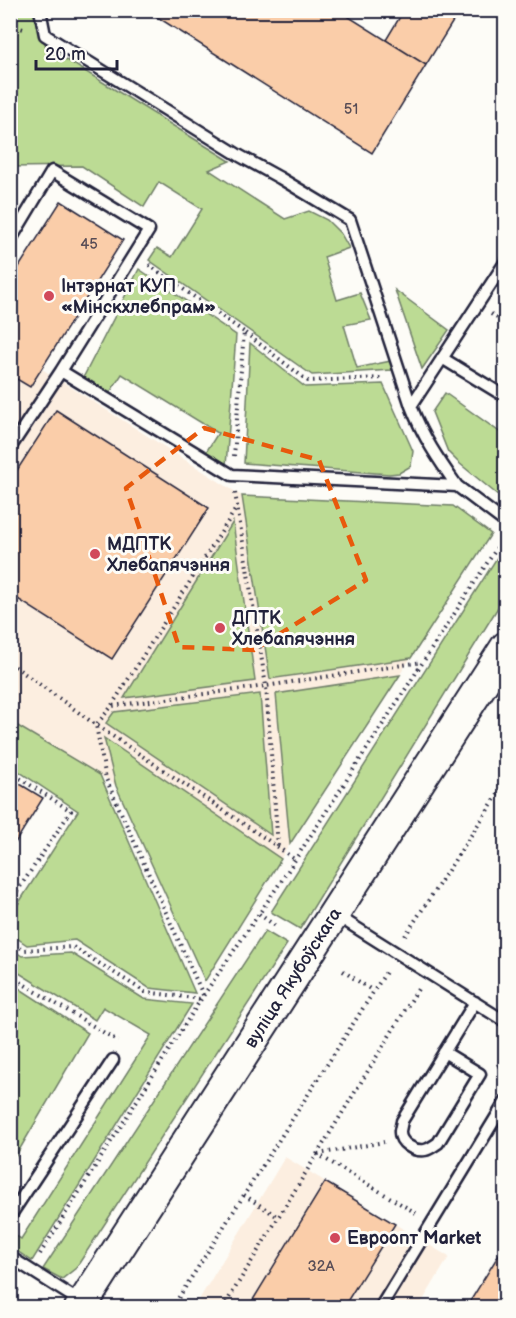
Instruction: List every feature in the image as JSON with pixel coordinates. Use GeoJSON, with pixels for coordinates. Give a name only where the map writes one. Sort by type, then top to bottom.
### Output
{"type":"FeatureCollection","features":[{"type":"Feature","properties":{"kind":"main road","name":"вуліца Якубоўскага"},"geometry":{"type":"LineString","coordinates":[[82,1306],[506,647]]}},
{"type":"Feature","properties":{"kind":"lane"},"geometry":{"type":"LineString","coordinates":[[40,10],[45,35],[240,156],[350,220],[421,430],[457,486],[506,523]]}},
{"type":"Feature","properties":{"kind":"lane"},"geometry":{"type":"LineString","coordinates":[[10,241],[52,171],[149,230],[10,448]]}},
{"type":"Feature","properties":{"kind":"lane"},"geometry":{"type":"LineString","coordinates":[[411,405],[506,261]]}},
{"type":"Feature","properties":{"kind":"lane"},"geometry":{"type":"LineString","coordinates":[[442,358],[506,397]]}},
{"type":"Feature","properties":{"kind":"lane"},"geometry":{"type":"LineString","coordinates":[[61,371],[232,475],[457,486]]}},
{"type":"Feature","properties":{"kind":"lane"},"geometry":{"type":"LineString","coordinates":[[333,913],[506,1022]]}},
{"type":"Feature","properties":{"kind":"lane"},"geometry":{"type":"LineString","coordinates":[[444,1052],[480,1074],[438,1143],[421,1151],[412,1148],[401,1139],[402,1121],[444,1052],[475,1002]]}},
{"type":"Feature","properties":{"kind":"lane"},"geometry":{"type":"LineString","coordinates":[[10,1216],[113,1060]]}},
{"type":"Feature","properties":{"kind":"lane"},"geometry":{"type":"LineString","coordinates":[[380,1308],[506,1101]]}},
{"type":"Feature","properties":{"kind":"lane"},"geometry":{"type":"LineString","coordinates":[[10,1257],[82,1306]]}},
{"type":"Feature","properties":{"kind":"path"},"geometry":{"type":"LineString","coordinates":[[133,255],[244,332],[308,381],[402,377]]}},
{"type":"Feature","properties":{"kind":"path"},"geometry":{"type":"LineString","coordinates":[[244,332],[232,475],[266,686],[278,847]]}},
{"type":"Feature","properties":{"kind":"path"},"geometry":{"type":"LineString","coordinates":[[96,725],[112,706],[237,507]]}},
{"type":"Feature","properties":{"kind":"path"},"geometry":{"type":"LineString","coordinates":[[60,1222],[202,998],[295,860],[506,534]]}},
{"type":"Feature","properties":{"kind":"path"},"geometry":{"type":"LineString","coordinates":[[112,706],[266,686],[423,661]]}},
{"type":"Feature","properties":{"kind":"path"},"geometry":{"type":"LineString","coordinates":[[10,663],[96,725],[295,860]]}},
{"type":"Feature","properties":{"kind":"path"},"geometry":{"type":"LineString","coordinates":[[96,725],[106,779],[202,998]]}},
{"type":"Feature","properties":{"kind":"path"},"geometry":{"type":"LineString","coordinates":[[10,772],[71,811],[10,902]]}},
{"type":"Feature","properties":{"kind":"path"},"geometry":{"type":"LineString","coordinates":[[172,1308],[389,967],[394,952],[506,782]]}},
{"type":"Feature","properties":{"kind":"path"},"geometry":{"type":"LineString","coordinates":[[259,914],[277,927]]}},
{"type":"Feature","properties":{"kind":"path"},"geometry":{"type":"LineString","coordinates":[[10,941],[24,950],[73,947],[145,992],[202,998]]}},
{"type":"Feature","properties":{"kind":"path"},"geometry":{"type":"LineString","coordinates":[[343,971],[373,992]]}},
{"type":"Feature","properties":{"kind":"path"},"geometry":{"type":"LineString","coordinates":[[223,1308],[428,973]]}},
{"type":"Feature","properties":{"kind":"path"},"geometry":{"type":"LineString","coordinates":[[10,976],[122,1044],[113,1060]]}},
{"type":"Feature","properties":{"kind":"path"},"geometry":{"type":"LineString","coordinates":[[317,1154],[401,1139]]}},
{"type":"Feature","properties":{"kind":"path"},"geometry":{"type":"LineString","coordinates":[[317,1154],[432,1222]]}},
{"type":"Feature","properties":{"kind":"path"},"geometry":{"type":"LineString","coordinates":[[244,1195],[278,1217]]}},
{"type":"Feature","properties":{"kind":"highlighted area"},"geometry":{"type":"Polygon","coordinates":[[[204,428],[319,460],[366,580],[254,650],[179,647],[126,488],[204,428]]]}},
{"type":"Feature","properties":{"kind":"shaded area","name":"ДПТК Хлебапячэння"},"geometry":{"type":"Polygon","coordinates":[[[42,369],[242,496],[453,506],[491,534],[263,886],[106,779],[11,722],[11,375],[30,387],[42,369]]]}},
{"type":"Feature","properties":{"kind":"shaded area"},"geometry":{"type":"Polygon","coordinates":[[[285,1157],[449,1257],[419,1307],[194,1308],[285,1157]]]}},
{"type":"Feature","properties":{"kind":"green space"},"geometry":{"type":"Polygon","coordinates":[[[10,11],[35,11],[46,47],[230,161],[209,170],[285,219],[309,211],[327,220],[341,234],[349,248],[324,257],[337,300],[360,293],[371,320],[344,325],[357,368],[391,361],[392,370],[312,375],[149,260],[157,248],[172,257],[202,209],[159,182],[144,207],[82,166],[11,167],[10,11]]]}},
{"type":"Feature","properties":{"kind":"green space"},"geometry":{"type":"Polygon","coordinates":[[[139,269],[236,335],[226,466],[206,452],[218,433],[122,374],[109,394],[83,378],[139,269]]]}},
{"type":"Feature","properties":{"kind":"green space"},"geometry":{"type":"Polygon","coordinates":[[[395,290],[449,330],[422,369],[395,290]]]}},
{"type":"Feature","properties":{"kind":"green space"},"geometry":{"type":"Polygon","coordinates":[[[250,343],[305,387],[383,384],[413,451],[411,466],[399,473],[389,474],[244,463],[250,343]]]}},
{"type":"Feature","properties":{"kind":"green space"},"geometry":{"type":"Polygon","coordinates":[[[445,393],[505,436],[505,501],[448,452],[432,412],[445,393]]]}},
{"type":"Feature","properties":{"kind":"green space"},"geometry":{"type":"Polygon","coordinates":[[[242,496],[453,506],[491,534],[411,658],[270,679],[242,496]]]}},
{"type":"Feature","properties":{"kind":"green space"},"geometry":{"type":"Polygon","coordinates":[[[233,522],[255,681],[124,698],[233,522]]]}},
{"type":"Feature","properties":{"kind":"green space"},"geometry":{"type":"Polygon","coordinates":[[[505,545],[505,596],[300,929],[271,912],[505,545]]]}},
{"type":"Feature","properties":{"kind":"green space"},"geometry":{"type":"Polygon","coordinates":[[[400,675],[290,844],[276,694],[400,675]]]}},
{"type":"Feature","properties":{"kind":"green space"},"geometry":{"type":"Polygon","coordinates":[[[260,694],[271,835],[106,723],[114,712],[260,694]]]}},
{"type":"Feature","properties":{"kind":"green space"},"geometry":{"type":"Polygon","coordinates":[[[11,722],[100,775],[195,993],[149,988],[75,940],[27,945],[11,934],[11,915],[78,811],[11,766],[11,722]]]}},
{"type":"Feature","properties":{"kind":"green space"},"geometry":{"type":"Polygon","coordinates":[[[104,738],[281,859],[205,981],[116,786],[104,738]]]}},
{"type":"Feature","properties":{"kind":"green space"},"geometry":{"type":"Polygon","coordinates":[[[265,931],[287,944],[76,1268],[62,1279],[43,1269],[265,931]]]}},
{"type":"Feature","properties":{"kind":"green space"},"geometry":{"type":"Polygon","coordinates":[[[10,948],[22,956],[71,953],[144,999],[192,1004],[32,1261],[11,1247],[11,1233],[21,1239],[151,1035],[103,1007],[95,1020],[11,968],[10,948]]]}},
{"type":"Feature","properties":{"kind":"green space"},"geometry":{"type":"Polygon","coordinates":[[[11,983],[88,1033],[11,1164],[11,983]]]}},
{"type":"Feature","properties":{"kind":"building"},"geometry":{"type":"Polygon","coordinates":[[[157,10],[338,10],[426,65],[372,153],[154,15],[157,10]]]}},
{"type":"Feature","properties":{"kind":"building"},"geometry":{"type":"Polygon","coordinates":[[[404,10],[460,10],[426,65],[386,40],[404,10]]]}},
{"type":"Feature","properties":{"kind":"building","name":"Інтэрнат КУП «Мінскхлебпрам»"},"geometry":{"type":"Polygon","coordinates":[[[61,201],[123,240],[30,387],[10,375],[10,281],[61,201]]]}},
{"type":"Feature","properties":{"kind":"building","name":"МДПТК Хлебапячэння"},"geometry":{"type":"Polygon","coordinates":[[[56,410],[209,508],[112,659],[18,599],[12,609],[10,608],[10,481],[56,410]]]}},
{"type":"Feature","properties":{"kind":"building"},"geometry":{"type":"Polygon","coordinates":[[[10,778],[43,798],[10,851],[10,778]]]}},
{"type":"Feature","properties":{"kind":"building"},"geometry":{"type":"Polygon","coordinates":[[[325,1182],[395,1224],[343,1308],[248,1308],[325,1182]]]}},
{"type":"Feature","properties":{"kind":"building"},"geometry":{"type":"Polygon","coordinates":[[[506,1243],[506,1308],[466,1308],[506,1243]]]}},
{"type":"Feature","properties":{"kind":"place","name":"Інтэрнат КУП «Мінскхлебпрам»"},"geometry":{"type":"Point","coordinates":[49,296]}},
{"type":"Feature","properties":{"kind":"place","name":"МДПТК Хлебапячэння"},"geometry":{"type":"Point","coordinates":[95,554]}},
{"type":"Feature","properties":{"kind":"place","name":"ДПТК Хлебапячэння"},"geometry":{"type":"Point","coordinates":[220,628]}},
{"type":"Feature","properties":{"kind":"place","name":"Евроопт Market"},"geometry":{"type":"Point","coordinates":[335,1238]}}]}
